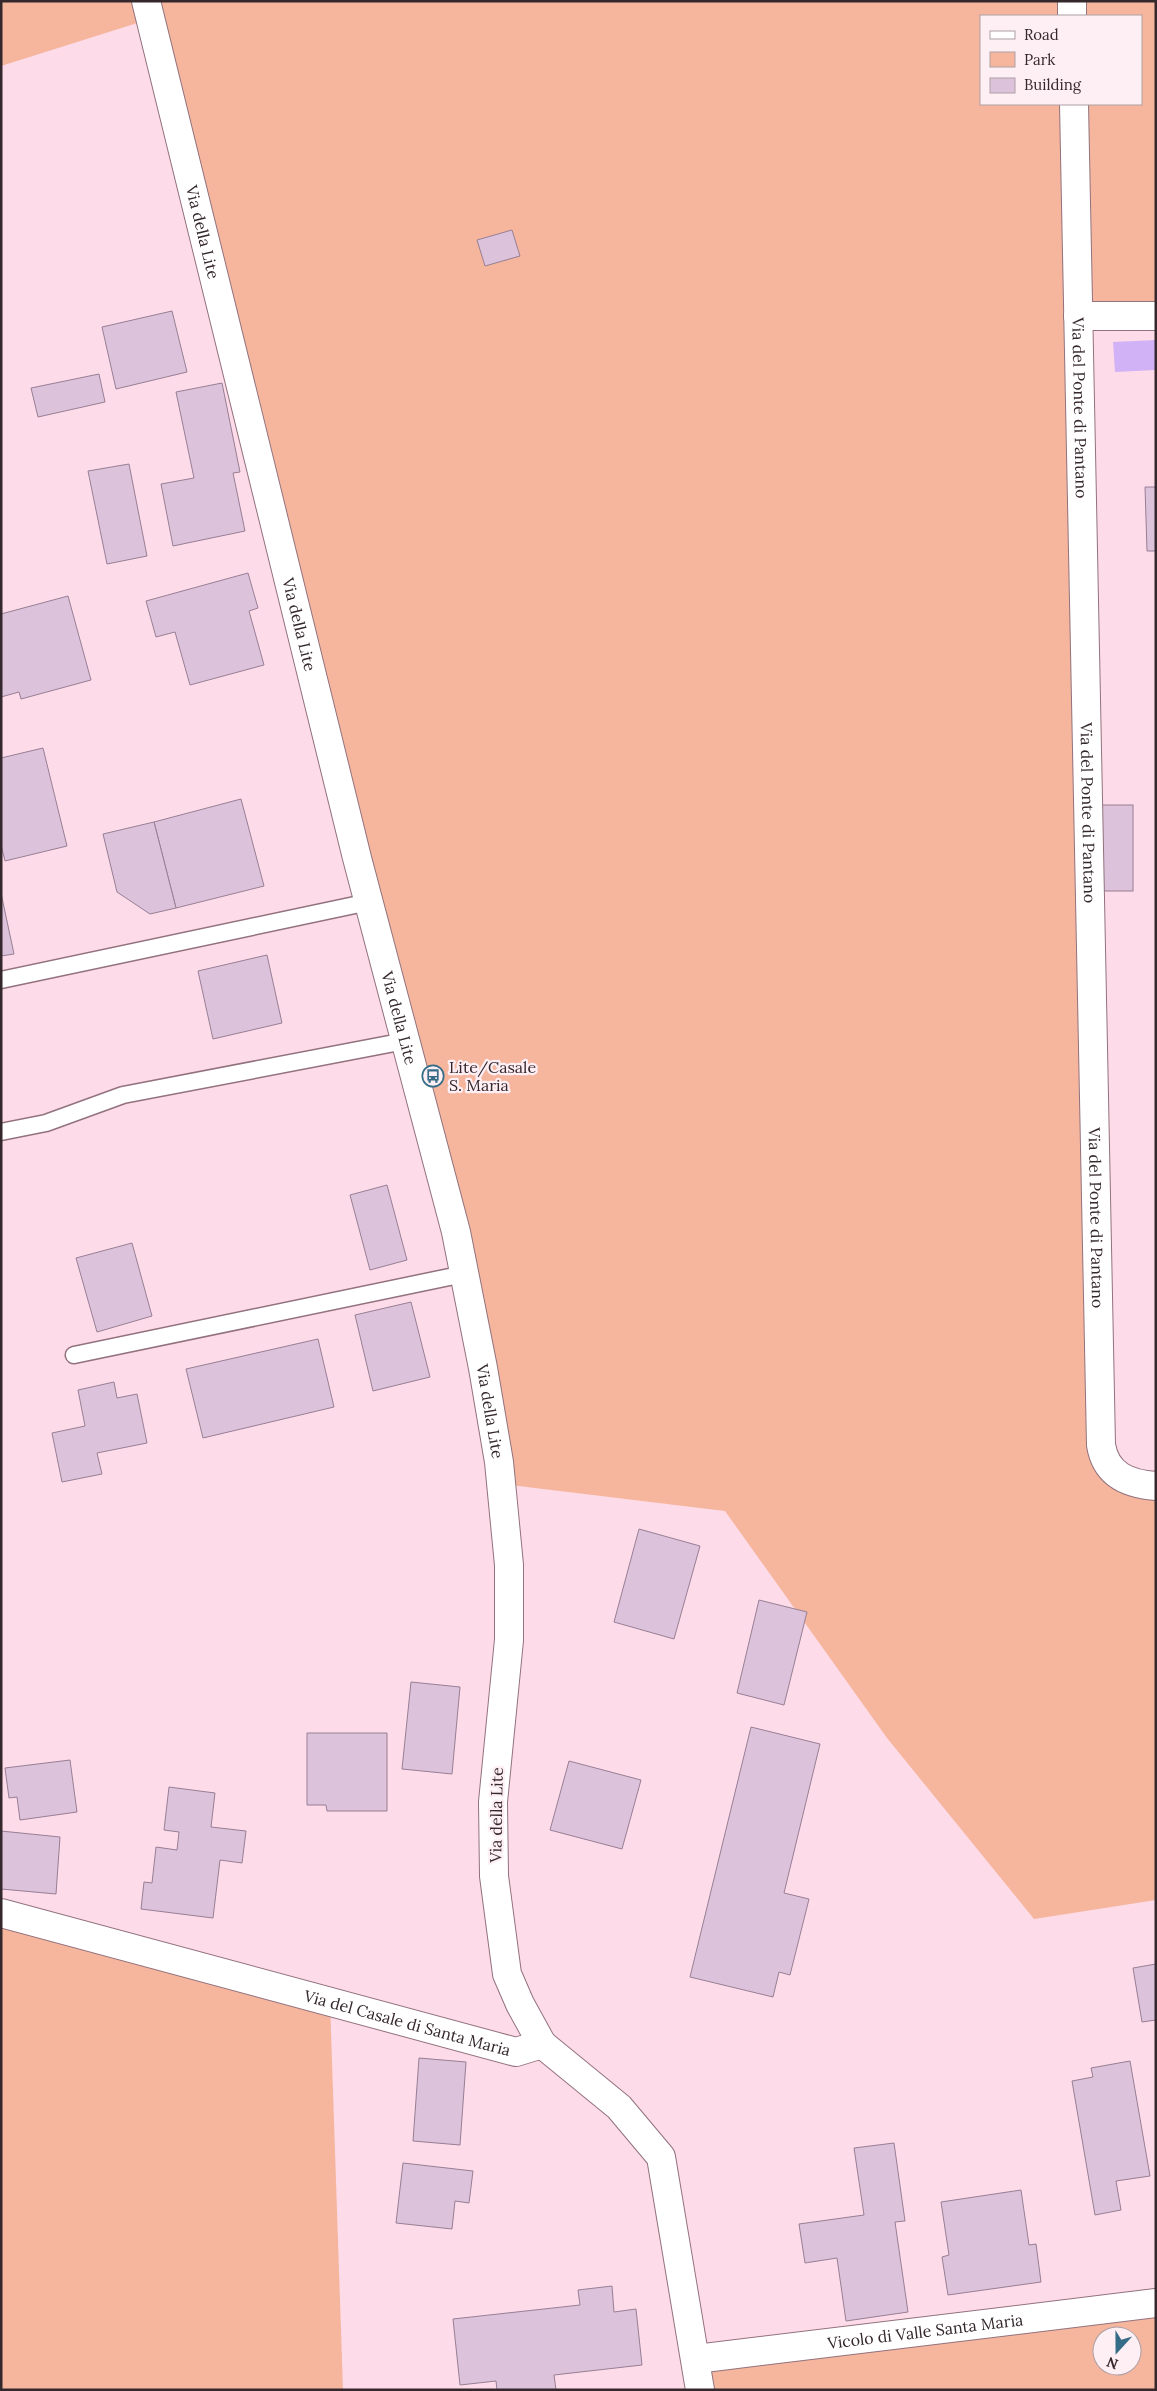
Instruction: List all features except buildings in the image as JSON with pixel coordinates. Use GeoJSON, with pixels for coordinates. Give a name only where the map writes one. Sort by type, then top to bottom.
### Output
{"type":"FeatureCollection","features":[{"type":"Feature","properties":{"kind":"street","name":"Via della Lite"},"geometry":{"type":"LineString","coordinates":[[146,1],[369,902],[456,1232],[496,1439],[509,1557],[509,1640],[493,1802],[496,1891],[508,1974],[520,2004],[542,2044]]}},
{"type":"Feature","properties":{"kind":"street"},"geometry":{"type":"LineString","coordinates":[[1072,1],[1072,15]]}},
{"type":"Feature","properties":{"kind":"street","name":"Via del Ponte di Pantano"},"geometry":{"type":"LineString","coordinates":[[1074,105],[1101,1445],[1103,1455],[1116,1475],[1125,1481],[1156,1486]]}},
{"type":"Feature","properties":{"kind":"street"},"geometry":{"type":"LineString","coordinates":[[1078,316],[1156,316]]}},
{"type":"Feature","properties":{"kind":"street","name":"Via del Casale di Santa Maria"},"geometry":{"type":"LineString","coordinates":[[1,1913],[516,2052],[542,2044]]}},
{"type":"Feature","properties":{"kind":"street"},"geometry":{"type":"LineString","coordinates":[[542,2044],[619,2107],[661,2157],[700,2390]]}},
{"type":"Feature","properties":{"kind":"street","name":"Vicolo di Valle Santa Maria"},"geometry":{"type":"LineString","coordinates":[[696,2359],[1156,2303]]}},
{"type":"Feature","properties":{"kind":"lane"},"geometry":{"type":"LineString","coordinates":[[1,980],[369,902]]}},
{"type":"Feature","properties":{"kind":"lane"},"geometry":{"type":"LineString","coordinates":[[1,1132],[46,1123],[130,1093],[405,1041]]}},
{"type":"Feature","properties":{"kind":"lane"},"geometry":{"type":"LineString","coordinates":[[74,1355],[464,1274]]}},
{"type":"Feature","properties":{"kind":"green space"},"geometry":{"type":"Polygon","coordinates":[[[1,1],[1156,1],[1156,316],[1078,316],[1101,1445],[1156,1486],[1156,1900],[1034,1919],[887,1738],[725,1511],[502,1484],[496,1439],[150,19],[1,66],[1,1]]]}},
{"type":"Feature","properties":{"kind":"green space"},"geometry":{"type":"Polygon","coordinates":[[[1,1911],[330,2002],[343,2390],[1,2390],[1,1911]]]}},
{"type":"Feature","properties":{"kind":"green space"},"geometry":{"type":"Polygon","coordinates":[[[1156,2303],[1156,2390],[700,2390],[696,2359],[1156,2303]]]}},
{"type":"Feature","properties":{"kind":"shaded area"},"geometry":{"type":"Polygon","coordinates":[[[1156,340],[1156,370],[1115,372],[1113,342],[1156,340]]]}},
{"type":"Feature","properties":{"kind":"place","name":"Lite/Casale S. Maria"},"geometry":{"type":"Point","coordinates":[433,1076]}}]}
